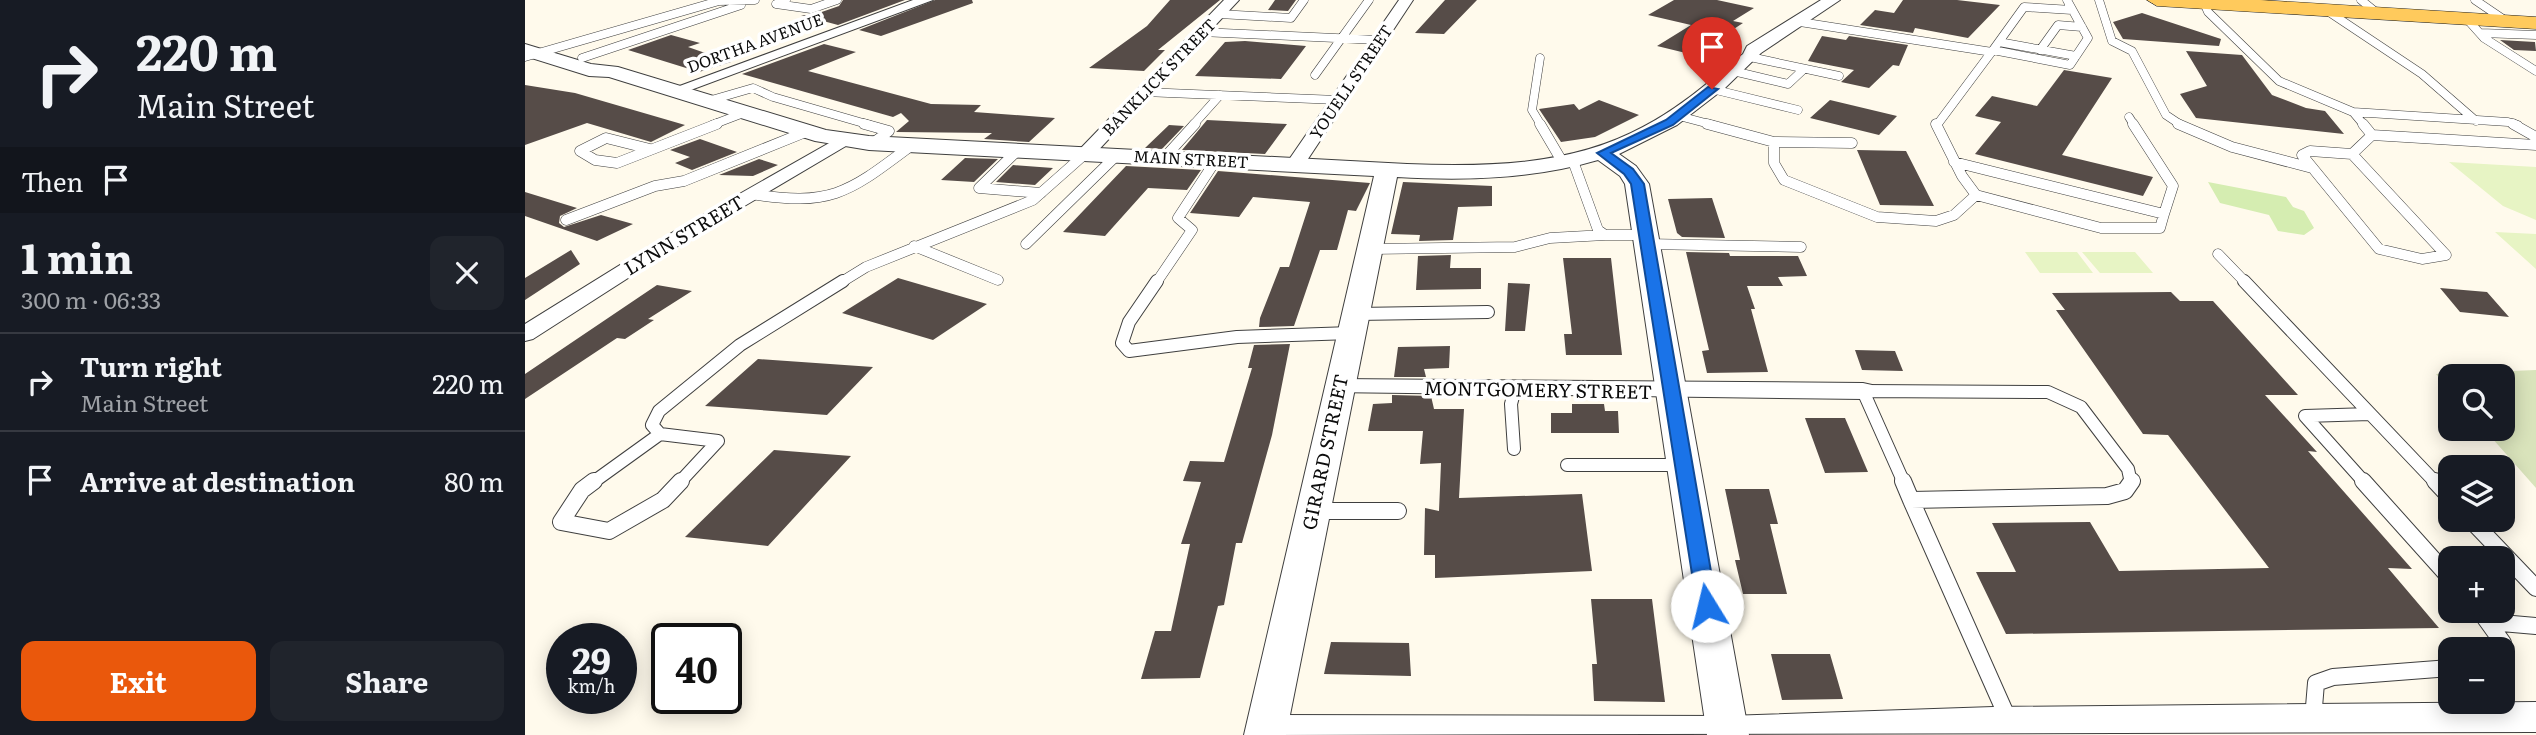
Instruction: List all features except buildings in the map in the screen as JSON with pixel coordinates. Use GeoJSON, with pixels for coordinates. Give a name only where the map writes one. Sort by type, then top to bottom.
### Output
{"type":"FeatureCollection","features":[{"type":"Feature","properties":{"kind":"main road"},"geometry":{"type":"LineString","coordinates":[[2157,0],[2326,10],[2369,7],[2520,22]]}},
{"type":"Feature","properties":{"kind":"street","name":"DORTHA AVENUE"},"geometry":{"type":"LineString","coordinates":[[674,90],[926,0]]}},
{"type":"Feature","properties":{"kind":"street","name":"BANKLICK STREET"},"geometry":{"type":"LineString","coordinates":[[1085,153],[1232,0]]}},
{"type":"Feature","properties":{"kind":"street","name":"YOUELL STREET"},"geometry":{"type":"LineString","coordinates":[[1295,164],[1406,0]]}},
{"type":"Feature","properties":{"kind":"street","name":"MAIN STREET"},"geometry":{"type":"LineString","coordinates":[[533,50],[582,58],[611,71],[808,131],[873,143],[1387,171],[1491,173],[1568,162],[1603,153],[1635,140],[1679,116],[1750,57],[1768,53],[1799,32],[1800,22],[1832,0]]}},
{"type":"Feature","properties":{"kind":"street","name":"MAIN STREET"},"geometry":{"type":"LineString","coordinates":[[533,50],[589,70],[611,71]]}},
{"type":"Feature","properties":{"kind":"street","name":"LYNN STREET"},"geometry":{"type":"LineString","coordinates":[[525,334],[845,139]]}},
{"type":"Feature","properties":{"kind":"street"},"geometry":{"type":"LineString","coordinates":[[1603,153],[1628,171],[1637,184],[1728,733]]}},
{"type":"Feature","properties":{"kind":"street","name":"GIRARD STREET"},"geometry":{"type":"LineString","coordinates":[[1266,733],[1338,387],[1387,171]]}},
{"type":"Feature","properties":{"kind":"street","name":"MONTGOMERY STREET"},"geometry":{"type":"LineString","coordinates":[[1338,387],[1673,392],[1863,391]]}},
{"type":"Feature","properties":{"kind":"street"},"geometry":{"type":"LineString","coordinates":[[1266,733],[1728,733],[2313,719],[2536,717]]}},
{"type":"Feature","properties":{"kind":"lane"},"geometry":{"type":"LineString","coordinates":[[533,50],[719,1],[755,0]]}},
{"type":"Feature","properties":{"kind":"lane"},"geometry":{"type":"LineString","coordinates":[[582,58],[755,0]]}},
{"type":"Feature","properties":{"kind":"lane"},"geometry":{"type":"LineString","coordinates":[[786,0],[776,4],[811,9],[837,0]]}},
{"type":"Feature","properties":{"kind":"lane"},"geometry":{"type":"LineString","coordinates":[[1219,14],[1291,18],[1304,0]]}},
{"type":"Feature","properties":{"kind":"lane"},"geometry":{"type":"LineString","coordinates":[[1315,75],[1369,0]]}},
{"type":"Feature","properties":{"kind":"lane"},"geometry":{"type":"LineString","coordinates":[[1995,48],[2070,65],[2088,38],[2067,0]]}},
{"type":"Feature","properties":{"kind":"lane"},"geometry":{"type":"LineString","coordinates":[[2099,0],[2112,41],[2132,51],[2167,115],[2183,127],[2214,141],[2270,159],[2313,168]]}},
{"type":"Feature","properties":{"kind":"lane"},"geometry":{"type":"LineString","coordinates":[[2205,1],[2208,12],[2279,81],[2353,111],[2508,122],[2523,127],[2536,137]]}},
{"type":"Feature","properties":{"kind":"lane"},"geometry":{"type":"LineString","coordinates":[[2072,10],[2024,7],[1936,124],[1954,162],[1976,195],[2101,228],[2160,228],[2173,186],[2129,117]]}},
{"type":"Feature","properties":{"kind":"lane"},"geometry":{"type":"LineString","coordinates":[[2326,10],[2422,74],[2476,121]]}},
{"type":"Feature","properties":{"kind":"lane"},"geometry":{"type":"LineString","coordinates":[[2474,17],[2536,35]]}},
{"type":"Feature","properties":{"kind":"lane"},"geometry":{"type":"LineString","coordinates":[[2474,17],[2518,59],[2536,71]]}},
{"type":"Feature","properties":{"kind":"lane"},"geometry":{"type":"LineString","coordinates":[[1800,22],[2076,56]]}},
{"type":"Feature","properties":{"kind":"lane"},"geometry":{"type":"LineString","coordinates":[[2520,22],[2536,35]]}},
{"type":"Feature","properties":{"kind":"lane"},"geometry":{"type":"LineString","coordinates":[[2040,50],[2058,24],[2082,27]]}},
{"type":"Feature","properties":{"kind":"lane"},"geometry":{"type":"LineString","coordinates":[[1201,32],[1379,40]]}},
{"type":"Feature","properties":{"kind":"lane"},"geometry":{"type":"LineString","coordinates":[[1750,57],[1839,76]]}},
{"type":"Feature","properties":{"kind":"lane"},"geometry":{"type":"LineString","coordinates":[[1540,58],[1532,110],[1568,162],[1598,230],[1605,235]]}},
{"type":"Feature","properties":{"kind":"lane"},"geometry":{"type":"LineString","coordinates":[[2518,59],[2536,60]]}},
{"type":"Feature","properties":{"kind":"lane"},"geometry":{"type":"LineString","coordinates":[[1733,71],[1789,84],[1804,69]]}},
{"type":"Feature","properties":{"kind":"lane"},"geometry":{"type":"LineString","coordinates":[[708,101],[753,88],[773,97],[889,131],[873,143]]}},
{"type":"Feature","properties":{"kind":"lane"},"geometry":{"type":"LineString","coordinates":[[1712,89],[1798,110]]}},
{"type":"Feature","properties":{"kind":"lane"},"geometry":{"type":"LineString","coordinates":[[1144,92],[1338,100]]}},
{"type":"Feature","properties":{"kind":"lane"},"geometry":{"type":"LineString","coordinates":[[1164,158],[1220,95]]}},
{"type":"Feature","properties":{"kind":"lane"},"geometry":{"type":"LineString","coordinates":[[2353,111],[2372,135]]}},
{"type":"Feature","properties":{"kind":"lane"},"geometry":{"type":"LineString","coordinates":[[650,149],[606,138],[580,151],[595,160],[617,163],[746,112]]}},
{"type":"Feature","properties":{"kind":"lane"},"geometry":{"type":"LineString","coordinates":[[1679,116],[1774,142],[1852,143]]}},
{"type":"Feature","properties":{"kind":"lane"},"geometry":{"type":"LineString","coordinates":[[566,219],[655,186],[684,181],[808,131]]}},
{"type":"Feature","properties":{"kind":"lane"},"geometry":{"type":"LineString","coordinates":[[2352,154],[2372,135],[2536,145]]}},
{"type":"Feature","properties":{"kind":"lane"},"geometry":{"type":"LineString","coordinates":[[1774,142],[1775,163],[1784,180],[1877,217],[1936,221],[1954,215],[1976,195]]}},
{"type":"Feature","properties":{"kind":"lane"},"geometry":{"type":"LineString","coordinates":[[751,194],[785,198],[835,196],[851,190],[912,145]]}},
{"type":"Feature","properties":{"kind":"lane"},"geometry":{"type":"LineString","coordinates":[[1018,150],[979,188],[1041,193]]}},
{"type":"Feature","properties":{"kind":"lane"},"geometry":{"type":"LineString","coordinates":[[2310,151],[2352,154],[2446,255],[2439,259],[2397,256],[2379,249],[2302,155],[2310,151]]}},
{"type":"Feature","properties":{"kind":"lane"},"geometry":{"type":"LineString","coordinates":[[660,434],[582,490],[561,522],[609,531],[663,500],[718,441],[660,434],[652,425],[659,411],[740,345],[866,267],[1019,207],[1041,193],[1085,153]]}},
{"type":"Feature","properties":{"kind":"lane"},"geometry":{"type":"LineString","coordinates":[[1026,244],[1117,155]]}},
{"type":"Feature","properties":{"kind":"lane"},"geometry":{"type":"LineString","coordinates":[[1216,160],[1178,218],[1192,230],[1129,322],[1122,344],[1129,351],[1353,323],[1488,313]]}},
{"type":"Feature","properties":{"kind":"lane"},"geometry":{"type":"LineString","coordinates":[[1954,162],[2164,214]]}},
{"type":"Feature","properties":{"kind":"lane"},"geometry":{"type":"LineString","coordinates":[[1371,249],[1515,247],[1550,238],[1605,235],[1801,247]]}},
{"type":"Feature","properties":{"kind":"lane"},"geometry":{"type":"LineString","coordinates":[[914,246],[997,279]]}},
{"type":"Feature","properties":{"kind":"lane"},"geometry":{"type":"LineString","coordinates":[[2218,254],[2438,485]]}},
{"type":"Feature","properties":{"kind":"lane"},"geometry":{"type":"LineString","coordinates":[[1514,449],[1511,404],[1515,389]]}},
{"type":"Feature","properties":{"kind":"lane"},"geometry":{"type":"LineString","coordinates":[[1911,500],[2107,496],[2125,491],[2132,482],[2128,469],[2081,407],[2048,392],[1863,391],[1911,500],[2014,728]]}},
{"type":"Feature","properties":{"kind":"lane"},"geometry":{"type":"LineString","coordinates":[[2370,414],[2305,416],[2438,565]]}},
{"type":"Feature","properties":{"kind":"lane"},"geometry":{"type":"LineString","coordinates":[[1567,465],[1685,465]]}},
{"type":"Feature","properties":{"kind":"lane"},"geometry":{"type":"LineString","coordinates":[[1312,511],[1398,511]]}},
{"type":"Feature","properties":{"kind":"lane"},"geometry":{"type":"LineString","coordinates":[[2482,532],[2536,588]]}},
{"type":"Feature","properties":{"kind":"lane"},"geometry":{"type":"LineString","coordinates":[[2515,622],[2536,626]]}},
{"type":"Feature","properties":{"kind":"lane"},"geometry":{"type":"LineString","coordinates":[[2313,719],[2316,682],[2333,677],[2438,669]]}},
{"type":"Feature","properties":{"kind":"green space"},"geometry":{"type":"Polygon","coordinates":[[[2449,162],[2536,167],[2536,220],[2503,206],[2449,162]]]}},
{"type":"Feature","properties":{"kind":"green space"},"geometry":{"type":"Polygon","coordinates":[[[2208,182],[2286,197],[2293,207],[2304,211],[2314,228],[2304,235],[2278,231],[2269,215],[2220,203],[2208,182]]]}},
{"type":"Feature","properties":{"kind":"green space"},"geometry":{"type":"Polygon","coordinates":[[[2495,232],[2536,234],[2536,269],[2495,232]]]}},
{"type":"Feature","properties":{"kind":"green space"},"geometry":{"type":"Polygon","coordinates":[[[2025,252],[2077,252],[2093,273],[2040,273],[2025,252]]]}},
{"type":"Feature","properties":{"kind":"green space"},"geometry":{"type":"Polygon","coordinates":[[[2082,252],[2135,252],[2153,273],[2100,273],[2082,252]]]}},
{"type":"Feature","properties":{"kind":"green space"},"geometry":{"type":"Polygon","coordinates":[[[2536,370],[2536,488],[2515,464],[2515,455],[2507,455],[2495,441],[2515,441],[2515,371],[2536,370]]]}},
{"type":"Feature","properties":{"kind":"route"},"geometry":{"type":"LineString","coordinates":[[1707,606],[1637,184],[1628,171],[1603,153],[1669,123],[1712,89]]}}]}
